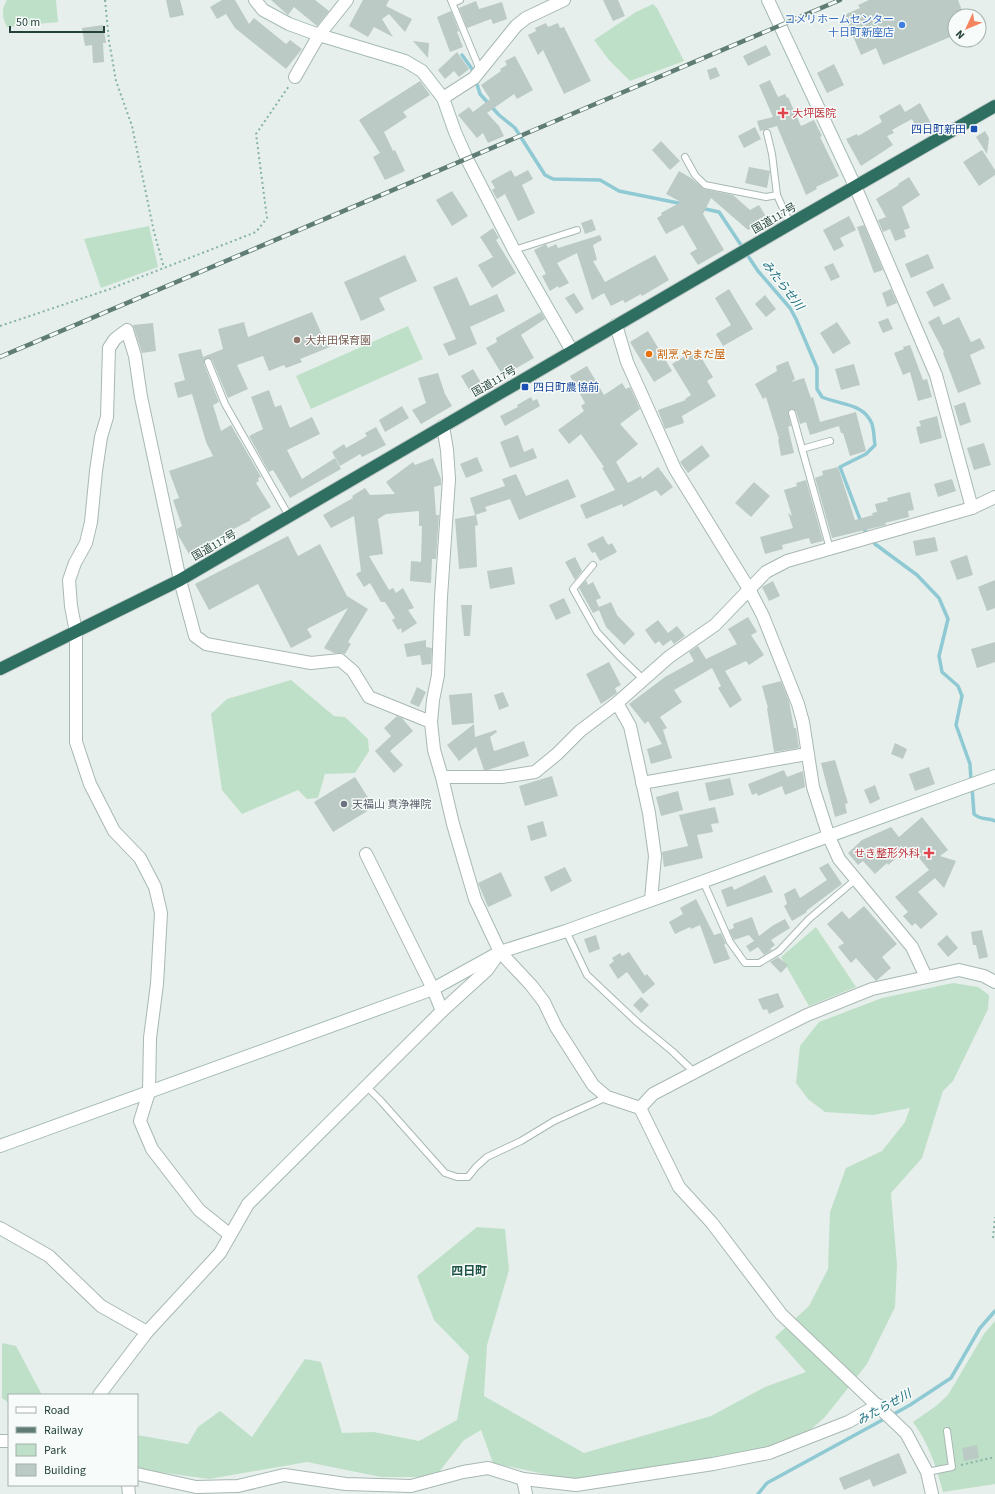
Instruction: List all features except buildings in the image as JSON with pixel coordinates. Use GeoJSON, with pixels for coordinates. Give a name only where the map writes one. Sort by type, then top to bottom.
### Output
{"type":"FeatureCollection","features":[{"type":"Feature","properties":{"kind":"highway","name":"国道117号"},"geometry":{"type":"LineString","coordinates":[[0,669],[180,580],[616,325],[995,106]]}},
{"type":"Feature","properties":{"kind":"street"},"geometry":{"type":"LineString","coordinates":[[255,0],[263,10],[289,24],[319,35],[405,61],[422,71],[443,98],[455,132],[467,159],[514,250],[572,351]]}},
{"type":"Feature","properties":{"kind":"street"},"geometry":{"type":"LineString","coordinates":[[295,77],[319,35],[347,0]]}},
{"type":"Feature","properties":{"kind":"street"},"geometry":{"type":"LineString","coordinates":[[443,98],[474,78],[516,26],[526,18],[564,0]]}},
{"type":"Feature","properties":{"kind":"street"},"geometry":{"type":"LineString","coordinates":[[768,0],[855,186],[936,375],[972,508]]}},
{"type":"Feature","properties":{"kind":"street"},"geometry":{"type":"LineString","coordinates":[[616,325],[627,362],[675,469],[749,589],[763,616],[798,704],[803,722],[813,787],[829,837],[839,859],[912,947],[926,977]]}},
{"type":"Feature","properties":{"kind":"street"},"geometry":{"type":"LineString","coordinates":[[229,1234],[199,1210],[152,1150],[140,1121],[149,1092],[150,1038],[157,984],[161,913],[154,887],[140,858],[114,830],[90,784],[76,742],[76,632],[71,606],[69,580],[75,562],[86,543],[91,522],[101,437],[107,417],[108,348],[115,339],[127,330],[136,356],[141,397],[180,580],[194,636],[206,644],[312,663],[340,660],[353,671],[369,697],[431,722]]}},
{"type":"Feature","properties":{"kind":"street"},"geometry":{"type":"LineString","coordinates":[[443,426],[447,450],[449,479],[441,597],[438,675],[433,700],[431,722],[434,750],[474,899],[500,952],[531,984],[544,1002],[556,1027],[593,1085],[607,1097],[640,1108],[679,1187],[712,1223],[781,1314],[906,1433],[928,1472],[932,1494]]}},
{"type":"Feature","properties":{"kind":"street"},"geometry":{"type":"LineString","coordinates":[[442,777],[502,777],[535,772],[557,754],[580,731],[616,703],[668,656],[715,625],[766,572],[787,561],[858,542],[972,508],[995,497]]}},
{"type":"Feature","properties":{"kind":"street"},"geometry":{"type":"LineString","coordinates":[[616,703],[630,726],[649,813],[655,856],[651,900]]}},
{"type":"Feature","properties":{"kind":"street"},"geometry":{"type":"LineString","coordinates":[[642,783],[807,754]]}},
{"type":"Feature","properties":{"kind":"street"},"geometry":{"type":"LineString","coordinates":[[0,1146],[434,988],[500,952],[566,931],[995,776]]}},
{"type":"Feature","properties":{"kind":"street"},"geometry":{"type":"LineString","coordinates":[[366,854],[434,988],[442,1011]]}},
{"type":"Feature","properties":{"kind":"street"},"geometry":{"type":"LineString","coordinates":[[100,1394],[147,1332],[220,1253],[229,1234],[248,1204],[442,1011],[487,970],[500,952]]}},
{"type":"Feature","properties":{"kind":"street"},"geometry":{"type":"LineString","coordinates":[[640,1108],[653,1094],[694,1072],[807,1015],[872,989],[959,970],[984,976],[995,982]]}},
{"type":"Feature","properties":{"kind":"street"},"geometry":{"type":"LineString","coordinates":[[0,1228],[49,1256],[101,1306],[147,1332]]}},
{"type":"Feature","properties":{"kind":"street"},"geometry":{"type":"LineString","coordinates":[[138,1474],[196,1487],[238,1486],[284,1475],[346,1484],[411,1486],[463,1472],[488,1468],[523,1479],[576,1485],[712,1464],[769,1453],[848,1422],[878,1406]]}},
{"type":"Feature","properties":{"kind":"street"},"geometry":{"type":"LineString","coordinates":[[523,1479],[526,1494]]}},
{"type":"Feature","properties":{"kind":"lane"},"geometry":{"type":"LineString","coordinates":[[460,0],[452,2],[480,70]]}},
{"type":"Feature","properties":{"kind":"lane"},"geometry":{"type":"LineString","coordinates":[[767,133],[772,154],[777,196],[790,224]]}},
{"type":"Feature","properties":{"kind":"lane"},"geometry":{"type":"LineString","coordinates":[[686,157],[695,175],[705,185],[766,197],[777,196]]}},
{"type":"Feature","properties":{"kind":"lane"},"geometry":{"type":"LineString","coordinates":[[514,250],[577,230]]}},
{"type":"Feature","properties":{"kind":"lane"},"geometry":{"type":"LineString","coordinates":[[208,362],[225,404],[289,516]]}},
{"type":"Feature","properties":{"kind":"lane"},"geometry":{"type":"LineString","coordinates":[[792,414],[830,549]]}},
{"type":"Feature","properties":{"kind":"lane"},"geometry":{"type":"LineString","coordinates":[[802,449],[830,441]]}},
{"type":"Feature","properties":{"kind":"lane"},"geometry":{"type":"LineString","coordinates":[[593,565],[573,589],[597,632],[643,679]]}},
{"type":"Feature","properties":{"kind":"lane"},"geometry":{"type":"LineString","coordinates":[[703,882],[730,942],[746,963],[759,963],[779,951],[809,919],[855,880]]}},
{"type":"Feature","properties":{"kind":"lane"},"geometry":{"type":"LineString","coordinates":[[566,931],[587,974],[638,1023],[672,1051],[694,1072]]}},
{"type":"Feature","properties":{"kind":"lane"},"geometry":{"type":"LineString","coordinates":[[366,1086],[445,1173],[457,1177],[468,1176],[487,1157],[521,1141],[554,1120],[607,1097]]}},
{"type":"Feature","properties":{"kind":"lane"},"geometry":{"type":"LineString","coordinates":[[928,1472],[952,1467],[947,1431]]}},
{"type":"Feature","properties":{"kind":"path"},"geometry":{"type":"LineString","coordinates":[[106,0],[109,41],[116,81],[132,126],[154,232],[164,268]]}},
{"type":"Feature","properties":{"kind":"path"},"geometry":{"type":"LineString","coordinates":[[0,326],[110,289],[256,232],[267,218],[256,134],[295,77]]}},
{"type":"Feature","properties":{"kind":"path"},"geometry":{"type":"LineString","coordinates":[[993,1238],[995,1217]]}},
{"type":"Feature","properties":{"kind":"path"},"geometry":{"type":"LineString","coordinates":[[952,1467],[995,1457]]}},
{"type":"Feature","properties":{"kind":"green space"},"geometry":{"type":"Polygon","coordinates":[[[7,0],[56,0],[58,22],[7,27],[3,14],[7,0]]]}},
{"type":"Feature","properties":{"kind":"green space"},"geometry":{"type":"Polygon","coordinates":[[[653,4],[657,8],[684,61],[630,81],[609,60],[594,40],[636,12],[653,4]]]}},
{"type":"Feature","properties":{"kind":"green space"},"geometry":{"type":"Polygon","coordinates":[[[149,226],[158,267],[101,288],[84,239],[149,226]]]}},
{"type":"Feature","properties":{"kind":"green space"},"geometry":{"type":"Polygon","coordinates":[[[408,326],[423,359],[311,409],[296,376],[408,326]]]}},
{"type":"Feature","properties":{"kind":"green space"},"geometry":{"type":"Polygon","coordinates":[[[291,680],[334,716],[345,717],[368,739],[369,751],[355,773],[325,774],[318,798],[307,799],[298,790],[242,814],[222,790],[211,714],[227,699],[291,680]]]}},
{"type":"Feature","properties":{"kind":"green space"},"geometry":{"type":"Polygon","coordinates":[[[816,927],[856,987],[809,1006],[781,957],[816,927]]]}},
{"type":"Feature","properties":{"kind":"green space"},"geometry":{"type":"Polygon","coordinates":[[[953,983],[978,987],[989,995],[988,1009],[953,1081],[943,1091],[922,1158],[891,1193],[897,1265],[895,1307],[867,1364],[825,1417],[792,1446],[715,1471],[586,1483],[493,1463],[481,1430],[464,1440],[435,1477],[381,1477],[307,1462],[209,1479],[138,1469],[138,1435],[188,1444],[198,1427],[220,1411],[252,1437],[305,1359],[321,1362],[342,1433],[374,1432],[419,1441],[457,1420],[469,1356],[434,1320],[417,1276],[477,1227],[505,1229],[509,1270],[487,1345],[484,1396],[584,1453],[711,1416],[765,1387],[806,1372],[775,1337],[809,1306],[828,1269],[830,1212],[846,1168],[882,1151],[905,1122],[910,1108],[873,1115],[825,1112],[808,1099],[796,1083],[800,1046],[819,1022],[882,998],[953,983]]]}},
{"type":"Feature","properties":{"kind":"green space"},"geometry":{"type":"Polygon","coordinates":[[[995,1321],[995,1484],[943,1492],[938,1473],[931,1456],[919,1430],[913,1422],[936,1406],[948,1395],[984,1334],[995,1321]]]}},
{"type":"Feature","properties":{"kind":"green space"},"geometry":{"type":"Polygon","coordinates":[[[2,1343],[16,1346],[41,1394],[8,1394],[8,1402],[2,1398],[2,1343]]]}},
{"type":"Feature","properties":{"kind":"waterway","name":"みたらせ川"},"geometry":{"type":"LineString","coordinates":[[462,55],[472,69],[474,75]]}},
{"type":"Feature","properties":{"kind":"waterway","name":"みたらせ川"},"geometry":{"type":"LineString","coordinates":[[476,81],[480,94],[499,115],[515,128],[545,175],[553,179],[600,180],[619,191],[683,204]]}},
{"type":"Feature","properties":{"kind":"waterway","name":"みたらせ川"},"geometry":{"type":"LineString","coordinates":[[701,208],[719,212],[743,248]]}},
{"type":"Feature","properties":{"kind":"waterway","name":"みたらせ川"},"geometry":{"type":"LineString","coordinates":[[746,253],[758,271],[790,308],[796,319],[817,368],[817,389],[822,397],[857,408],[868,417],[872,424],[875,445],[866,454],[840,467],[861,522]]}},
{"type":"Feature","properties":{"kind":"waterway","name":"みたらせ川"},"geometry":{"type":"LineString","coordinates":[[863,528],[875,544],[917,575],[939,598],[948,619],[939,656],[942,672],[958,686],[962,696],[956,725],[970,764],[971,781]]}},
{"type":"Feature","properties":{"kind":"waterway","name":"みたらせ川"},"geometry":{"type":"LineString","coordinates":[[972,787],[974,814],[979,817],[995,821]]}},
{"type":"Feature","properties":{"kind":"waterway","name":"みたらせ川"},"geometry":{"type":"LineString","coordinates":[[892,1415],[951,1378],[980,1328],[995,1311]]}},
{"type":"Feature","properties":{"kind":"waterway","name":"みたらせ川"},"geometry":{"type":"LineString","coordinates":[[758,1494],[767,1483],[886,1418]]}},
{"type":"Feature","properties":{"kind":"railway"},"geometry":{"type":"LineString","coordinates":[[0,357],[840,0]]}},
{"type":"Feature","properties":{"kind":"place","name":"コメリホームセンター 十日町新座店"},"geometry":{"type":"Point","coordinates":[902,25]}},
{"type":"Feature","properties":{"kind":"place","name":"大坪医院"},"geometry":{"type":"Point","coordinates":[783,113]}},
{"type":"Feature","properties":{"kind":"place","name":"四日町新田"},"geometry":{"type":"Point","coordinates":[974,129]}},
{"type":"Feature","properties":{"kind":"place","name":"大井田保育園"},"geometry":{"type":"Point","coordinates":[297,340]}},
{"type":"Feature","properties":{"kind":"place","name":"割烹 やまだ屋"},"geometry":{"type":"Point","coordinates":[649,354]}},
{"type":"Feature","properties":{"kind":"place","name":"四日町農協前"},"geometry":{"type":"Point","coordinates":[525,387]}},
{"type":"Feature","properties":{"kind":"place","name":"天福山 真浄禅院"},"geometry":{"type":"Point","coordinates":[344,804]}},
{"type":"Feature","properties":{"kind":"place","name":"せき整形外科"},"geometry":{"type":"Point","coordinates":[929,853]}},
{"type":"Feature","properties":{"kind":"district","name":"四日町"},"geometry":{"type":"Point","coordinates":[469,1271]}}]}
